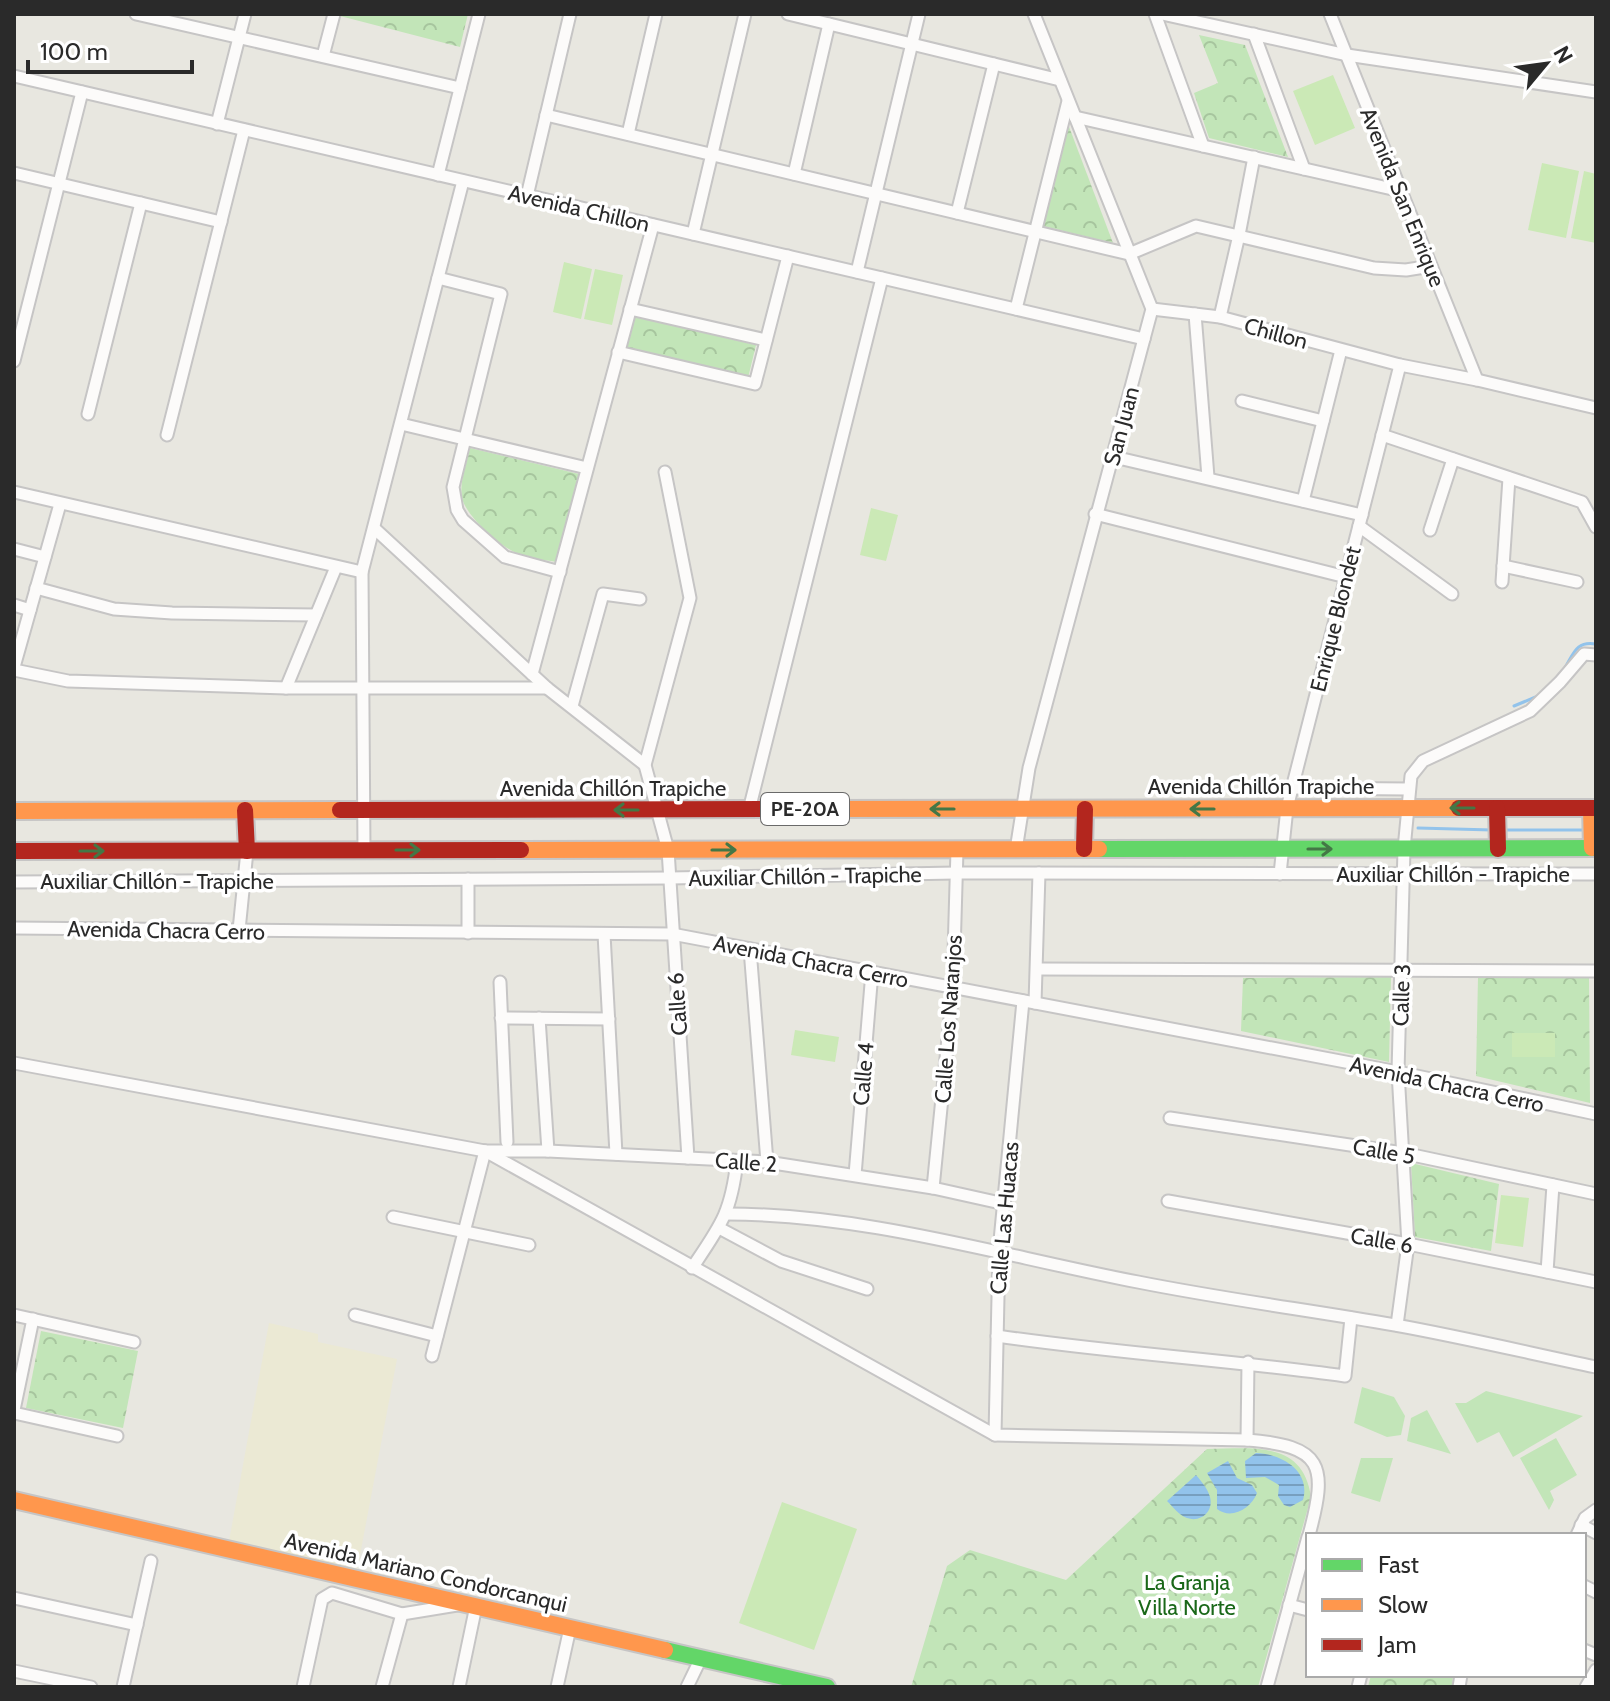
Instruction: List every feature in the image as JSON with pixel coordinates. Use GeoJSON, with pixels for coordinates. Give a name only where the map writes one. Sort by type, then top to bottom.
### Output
{"type":"FeatureCollection","features":[{"type":"Feature","properties":{"kind":"main road"},"geometry":{"type":"LineString","coordinates":[[1497,808],[1498,849]]}},
{"type":"Feature","properties":{"kind":"main road","name":"Avenida Chillón Trapiche"},"geometry":{"type":"LineString","coordinates":[[14,811],[1594,808]]}},
{"type":"Feature","properties":{"kind":"main road"},"geometry":{"type":"LineString","coordinates":[[1594,808],[1594,848]]}},
{"type":"Feature","properties":{"kind":"main road"},"geometry":{"type":"LineString","coordinates":[[1084,849],[1085,809]]}},
{"type":"Feature","properties":{"kind":"main road"},"geometry":{"type":"LineString","coordinates":[[245,810],[247,851]]}},
{"type":"Feature","properties":{"kind":"main road","name":"PE-20A"},"geometry":{"type":"LineString","coordinates":[[14,851],[1594,848]]}},
{"type":"Feature","properties":{"kind":"main road","name":"Avenida Mariano Condorcanqui"},"geometry":{"type":"LineString","coordinates":[[14,1500],[827,1687]]}},
{"type":"Feature","properties":{"kind":"street"},"geometry":{"type":"LineString","coordinates":[[136,14],[156,16],[460,88]]}},
{"type":"Feature","properties":{"kind":"street"},"geometry":{"type":"LineString","coordinates":[[217,124],[245,14]]}},
{"type":"Feature","properties":{"kind":"street"},"geometry":{"type":"LineString","coordinates":[[323,56],[334,14]]}},
{"type":"Feature","properties":{"kind":"street"},"geometry":{"type":"LineString","coordinates":[[438,175],[479,14]]}},
{"type":"Feature","properties":{"kind":"street"},"geometry":{"type":"LineString","coordinates":[[527,196],[570,14]]}},
{"type":"Feature","properties":{"kind":"street"},"geometry":{"type":"LineString","coordinates":[[628,134],[656,14]]}},
{"type":"Feature","properties":{"kind":"street"},"geometry":{"type":"LineString","coordinates":[[693,234],[745,14]]}},
{"type":"Feature","properties":{"kind":"street"},"geometry":{"type":"LineString","coordinates":[[788,14],[1060,80]]}},
{"type":"Feature","properties":{"kind":"street"},"geometry":{"type":"LineString","coordinates":[[857,272],[919,14]]}},
{"type":"Feature","properties":{"kind":"street"},"geometry":{"type":"LineString","coordinates":[[1034,14],[1152,309]]}},
{"type":"Feature","properties":{"kind":"street"},"geometry":{"type":"LineString","coordinates":[[1155,14],[1203,146]]}},
{"type":"Feature","properties":{"kind":"street"},"geometry":{"type":"LineString","coordinates":[[1162,14],[1347,55],[1596,92]]}},
{"type":"Feature","properties":{"kind":"street","name":"Avenida San Enrique"},"geometry":{"type":"LineString","coordinates":[[1330,14],[1477,380]]}},
{"type":"Feature","properties":{"kind":"street"},"geometry":{"type":"LineString","coordinates":[[794,174],[829,24]]}},
{"type":"Feature","properties":{"kind":"street"},"geometry":{"type":"LineString","coordinates":[[1254,34],[1304,169]]}},
{"type":"Feature","properties":{"kind":"street"},"geometry":{"type":"LineString","coordinates":[[957,213],[994,64]]}},
{"type":"Feature","properties":{"kind":"street","name":"Avenida Chillon"},"geometry":{"type":"LineString","coordinates":[[14,76],[1144,339]]}},
{"type":"Feature","properties":{"kind":"street"},"geometry":{"type":"LineString","coordinates":[[14,361],[82,92]]}},
{"type":"Feature","properties":{"kind":"street"},"geometry":{"type":"LineString","coordinates":[[1016,309],[1068,100]]}},
{"type":"Feature","properties":{"kind":"street"},"geometry":{"type":"LineString","coordinates":[[546,115],[1129,254],[1191,227],[1239,235],[1374,268],[1406,270],[1431,266]]}},
{"type":"Feature","properties":{"kind":"street"},"geometry":{"type":"LineString","coordinates":[[1075,117],[1401,191]]}},
{"type":"Feature","properties":{"kind":"street"},"geometry":{"type":"LineString","coordinates":[[167,435],[244,130]]}},
{"type":"Feature","properties":{"kind":"street"},"geometry":{"type":"LineString","coordinates":[[1220,317],[1254,157]]}},
{"type":"Feature","properties":{"kind":"street"},"geometry":{"type":"LineString","coordinates":[[14,173],[221,222]]}},
{"type":"Feature","properties":{"kind":"street"},"geometry":{"type":"LineString","coordinates":[[364,850],[362,572],[463,181]]}},
{"type":"Feature","properties":{"kind":"street"},"geometry":{"type":"LineString","coordinates":[[88,414],[141,203]]}},
{"type":"Feature","properties":{"kind":"street"},"geometry":{"type":"LineString","coordinates":[[532,674],[653,225]]}},
{"type":"Feature","properties":{"kind":"street"},"geometry":{"type":"LineString","coordinates":[[618,352],[755,384],[788,256]]}},
{"type":"Feature","properties":{"kind":"street"},"geometry":{"type":"LineString","coordinates":[[438,278],[501,294],[453,487],[457,510],[463,520],[505,557],[560,572]]}},
{"type":"Feature","properties":{"kind":"street"},"geometry":{"type":"LineString","coordinates":[[749,810],[882,278]]}},
{"type":"Feature","properties":{"kind":"street"},"geometry":{"type":"LineString","coordinates":[[630,309],[766,340]]}},
{"type":"Feature","properties":{"kind":"street","name":"Chillon"},"geometry":{"type":"LineString","coordinates":[[1152,309],[1220,317],[1400,365],[1596,408]]}},
{"type":"Feature","properties":{"kind":"street","name":"San Juan"},"geometry":{"type":"LineString","coordinates":[[1016,850],[1029,768],[1152,309]]}},
{"type":"Feature","properties":{"kind":"street"},"geometry":{"type":"LineString","coordinates":[[1195,314],[1208,477]]}},
{"type":"Feature","properties":{"kind":"street"},"geometry":{"type":"LineString","coordinates":[[1303,501],[1341,350]]}},
{"type":"Feature","properties":{"kind":"street","name":"Enrique Blondet"},"geometry":{"type":"LineString","coordinates":[[1280,874],[1287,808],[1400,365]]}},
{"type":"Feature","properties":{"kind":"street"},"geometry":{"type":"LineString","coordinates":[[1242,401],[1323,421]]}},
{"type":"Feature","properties":{"kind":"street"},"geometry":{"type":"LineString","coordinates":[[401,424],[587,468]]}},
{"type":"Feature","properties":{"kind":"street"},"geometry":{"type":"LineString","coordinates":[[1382,435],[1582,502],[1596,527]]}},
{"type":"Feature","properties":{"kind":"street"},"geometry":{"type":"LineString","coordinates":[[1114,457],[1303,501],[1360,520],[1452,594]]}},
{"type":"Feature","properties":{"kind":"street"},"geometry":{"type":"LineString","coordinates":[[1430,530],[1453,459]]}},
{"type":"Feature","properties":{"kind":"street"},"geometry":{"type":"LineString","coordinates":[[374,528],[547,688],[645,765],[690,598],[665,472]]}},
{"type":"Feature","properties":{"kind":"street"},"geometry":{"type":"LineString","coordinates":[[1502,582],[1509,478]]}},
{"type":"Feature","properties":{"kind":"street"},"geometry":{"type":"LineString","coordinates":[[14,492],[362,572]]}},
{"type":"Feature","properties":{"kind":"street"},"geometry":{"type":"LineString","coordinates":[[60,504],[30,610],[18,638],[14,668],[68,681],[286,688],[547,688]]}},
{"type":"Feature","properties":{"kind":"street"},"geometry":{"type":"LineString","coordinates":[[1095,514],[1346,577]]}},
{"type":"Feature","properties":{"kind":"street"},"geometry":{"type":"LineString","coordinates":[[14,549],[45,557]]}},
{"type":"Feature","properties":{"kind":"street"},"geometry":{"type":"LineString","coordinates":[[1503,566],[1577,582]]}},
{"type":"Feature","properties":{"kind":"street"},"geometry":{"type":"LineString","coordinates":[[286,688],[336,567]]}},
{"type":"Feature","properties":{"kind":"street"},"geometry":{"type":"LineString","coordinates":[[36,588],[114,609],[316,615]]}},
{"type":"Feature","properties":{"kind":"street"},"geometry":{"type":"LineString","coordinates":[[572,706],[603,594],[640,599]]}},
{"type":"Feature","properties":{"kind":"street"},"geometry":{"type":"LineString","coordinates":[[14,605],[30,610]]}},
{"type":"Feature","properties":{"kind":"street"},"geometry":{"type":"LineString","coordinates":[[1292,788],[1409,789],[1411,776],[1423,761],[1530,711],[1584,654],[1596,655]]}},
{"type":"Feature","properties":{"kind":"street","name":"Calle 6"},"geometry":{"type":"LineString","coordinates":[[645,765],[668,850],[688,1158]]}},
{"type":"Feature","properties":{"kind":"street","name":"Calle 3"},"geometry":{"type":"LineString","coordinates":[[1397,1325],[1408,1244],[1398,1072],[1404,849],[1409,789]]}},
{"type":"Feature","properties":{"kind":"street","name":"Calle Los Naranjos"},"geometry":{"type":"LineString","coordinates":[[933,1188],[953,988],[957,850]]}},
{"type":"Feature","properties":{"kind":"street"},"geometry":{"type":"LineString","coordinates":[[239,930],[247,851]]}},
{"type":"Feature","properties":{"kind":"street","name":"Auxiliar Chillón - Trapiche"},"geometry":{"type":"LineString","coordinates":[[14,882],[956,873],[1596,874]]}},
{"type":"Feature","properties":{"kind":"street","name":"Calle Las Huacas"},"geometry":{"type":"LineString","coordinates":[[995,1435],[999,1251],[1029,1002],[1037,969],[1039,873]]}},
{"type":"Feature","properties":{"kind":"street"},"geometry":{"type":"LineString","coordinates":[[468,879],[468,933]]}},
{"type":"Feature","properties":{"kind":"street","name":"Avenida Chacra Cerro"},"geometry":{"type":"LineString","coordinates":[[14,928],[672,934],[1398,1072],[1596,1114]]}},
{"type":"Feature","properties":{"kind":"street"},"geometry":{"type":"LineString","coordinates":[[604,934],[616,1154]]}},
{"type":"Feature","properties":{"kind":"street"},"geometry":{"type":"LineString","coordinates":[[750,949],[767,1162]]}},
{"type":"Feature","properties":{"kind":"street"},"geometry":{"type":"LineString","coordinates":[[1037,969],[1596,971]]}},
{"type":"Feature","properties":{"kind":"street","name":"Calle 4"},"geometry":{"type":"LineString","coordinates":[[855,1175],[872,972]]}},
{"type":"Feature","properties":{"kind":"street"},"geometry":{"type":"LineString","coordinates":[[500,982],[507,1142]]}},
{"type":"Feature","properties":{"kind":"street"},"geometry":{"type":"LineString","coordinates":[[501,1018],[609,1019]]}},
{"type":"Feature","properties":{"kind":"street"},"geometry":{"type":"LineString","coordinates":[[539,1018],[548,1151]]}},
{"type":"Feature","properties":{"kind":"street"},"geometry":{"type":"LineString","coordinates":[[14,1063],[485,1151],[995,1435],[1247,1440],[1283,1443],[1304,1452],[1315,1464],[1320,1480],[1319,1497],[1309,1533]]}},
{"type":"Feature","properties":{"kind":"street","name":"Calle 5"},"geometry":{"type":"LineString","coordinates":[[1170,1118],[1403,1153],[1596,1194]]}},
{"type":"Feature","properties":{"kind":"street"},"geometry":{"type":"LineString","coordinates":[[432,1356],[485,1151]]}},
{"type":"Feature","properties":{"kind":"street","name":"Calle 2"},"geometry":{"type":"LineString","coordinates":[[485,1151],[548,1151],[767,1162],[933,1188],[1005,1204]]}},
{"type":"Feature","properties":{"kind":"street"},"geometry":{"type":"LineString","coordinates":[[692,1268],[727,1214],[737,1161]]}},
{"type":"Feature","properties":{"kind":"street"},"geometry":{"type":"LineString","coordinates":[[1547,1272],[1553,1185]]}},
{"type":"Feature","properties":{"kind":"street","name":"Calle 6"},"geometry":{"type":"LineString","coordinates":[[1168,1201],[1596,1282]]}},
{"type":"Feature","properties":{"kind":"street"},"geometry":{"type":"LineString","coordinates":[[727,1214],[833,1220],[999,1251],[1137,1282],[1397,1325],[1596,1367]]}},
{"type":"Feature","properties":{"kind":"street"},"geometry":{"type":"LineString","coordinates":[[393,1217],[529,1245]]}},
{"type":"Feature","properties":{"kind":"street"},"geometry":{"type":"LineString","coordinates":[[719,1228],[781,1261],[867,1289]]}},
{"type":"Feature","properties":{"kind":"street"},"geometry":{"type":"LineString","coordinates":[[14,1315],[134,1342]]}},
{"type":"Feature","properties":{"kind":"street"},"geometry":{"type":"LineString","coordinates":[[355,1315],[437,1336]]}},
{"type":"Feature","properties":{"kind":"street"},"geometry":{"type":"LineString","coordinates":[[997,1336],[1059,1345],[1248,1362],[1345,1376],[1351,1318]]}},
{"type":"Feature","properties":{"kind":"street"},"geometry":{"type":"LineString","coordinates":[[33,1319],[14,1412],[117,1436]]}},
{"type":"Feature","properties":{"kind":"street"},"geometry":{"type":"LineString","coordinates":[[1247,1440],[1248,1362]]}},
{"type":"Feature","properties":{"kind":"street"},"geometry":{"type":"LineString","coordinates":[[1596,1510],[1585,1518],[1579,1530],[1596,1533]]}},
{"type":"Feature","properties":{"kind":"street"},"geometry":{"type":"LineString","coordinates":[[1267,1687],[1306,1543]]}},
{"type":"Feature","properties":{"kind":"street"},"geometry":{"type":"LineString","coordinates":[[123,1687],[151,1561]]}},
{"type":"Feature","properties":{"kind":"street"},"geometry":{"type":"LineString","coordinates":[[303,1687],[322,1599],[332,1593],[402,1614],[470,1605],[459,1687]]}},
{"type":"Feature","properties":{"kind":"street"},"geometry":{"type":"LineString","coordinates":[[14,1598],[137,1625]]}},
{"type":"Feature","properties":{"kind":"street"},"geometry":{"type":"LineString","coordinates":[[1289,1605],[1306,1609]]}},
{"type":"Feature","properties":{"kind":"street"},"geometry":{"type":"LineString","coordinates":[[382,1687],[402,1614]]}},
{"type":"Feature","properties":{"kind":"street"},"geometry":{"type":"LineString","coordinates":[[557,1687],[570,1628]]}},
{"type":"Feature","properties":{"kind":"street"},"geometry":{"type":"LineString","coordinates":[[687,1687],[701,1658]]}},
{"type":"Feature","properties":{"kind":"street"},"geometry":{"type":"LineString","coordinates":[[1586,1687],[1596,1670]]}},
{"type":"Feature","properties":{"kind":"street"},"geometry":{"type":"LineString","coordinates":[[14,1671],[91,1687]]}},
{"type":"Feature","properties":{"kind":"shaded area"},"geometry":{"type":"Polygon","coordinates":[[[269,1323],[318,1334],[318,1342],[397,1359],[357,1571],[229,1541],[269,1323]]]}},
{"type":"Feature","properties":{"kind":"green space"},"geometry":{"type":"Polygon","coordinates":[[[340,14],[468,14],[460,47],[340,14]]]}},
{"type":"Feature","properties":{"kind":"green space"},"geometry":{"type":"Polygon","coordinates":[[[1199,35],[1245,45],[1288,157],[1209,138],[1194,93],[1218,83],[1199,35]]]}},
{"type":"Feature","properties":{"kind":"green space"},"geometry":{"type":"Polygon","coordinates":[[[1333,75],[1355,128],[1315,145],[1293,91],[1333,75]]]}},
{"type":"Feature","properties":{"kind":"green space"},"geometry":{"type":"Polygon","coordinates":[[[1068,124],[1113,243],[1043,226],[1068,124]]]}},
{"type":"Feature","properties":{"kind":"green space"},"geometry":{"type":"Polygon","coordinates":[[[1542,163],[1579,171],[1566,238],[1528,230],[1542,163]]]}},
{"type":"Feature","properties":{"kind":"green space"},"geometry":{"type":"Polygon","coordinates":[[[1584,171],[1596,174],[1596,243],[1571,238],[1584,171]]]}},
{"type":"Feature","properties":{"kind":"green space"},"geometry":{"type":"Polygon","coordinates":[[[564,262],[592,269],[581,319],[553,312],[564,262]]]}},
{"type":"Feature","properties":{"kind":"green space"},"geometry":{"type":"Polygon","coordinates":[[[595,269],[623,275],[612,325],[584,319],[595,269]]]}},
{"type":"Feature","properties":{"kind":"green space"},"geometry":{"type":"Polygon","coordinates":[[[633,316],[756,345],[748,378],[625,349],[633,316]]]}},
{"type":"Feature","properties":{"kind":"green space"},"geometry":{"type":"Polygon","coordinates":[[[470,448],[579,474],[557,562],[512,551],[470,514],[461,492],[470,448]]]}},
{"type":"Feature","properties":{"kind":"green space"},"geometry":{"type":"Polygon","coordinates":[[[871,508],[898,515],[886,561],[860,555],[871,508]]]}},
{"type":"Feature","properties":{"kind":"green space"},"geometry":{"type":"Polygon","coordinates":[[[1391,977],[1389,1062],[1241,1031],[1243,978],[1391,977]]]}},
{"type":"Feature","properties":{"kind":"green space"},"geometry":{"type":"Polygon","coordinates":[[[1478,977],[1589,977],[1590,1103],[1476,1076],[1478,977]]]}},
{"type":"Feature","properties":{"kind":"green space"},"geometry":{"type":"Polygon","coordinates":[[[795,1030],[839,1037],[835,1062],[791,1055],[795,1030]]]}},
{"type":"Feature","properties":{"kind":"green space"},"geometry":{"type":"Polygon","coordinates":[[[1512,1033],[1555,1033],[1555,1057],[1512,1057],[1512,1033]]]}},
{"type":"Feature","properties":{"kind":"green space"},"geometry":{"type":"Polygon","coordinates":[[[1411,1163],[1499,1184],[1491,1251],[1415,1237],[1411,1163]]]}},
{"type":"Feature","properties":{"kind":"green space"},"geometry":{"type":"Polygon","coordinates":[[[1501,1195],[1529,1198],[1523,1247],[1495,1243],[1501,1195]]]}},
{"type":"Feature","properties":{"kind":"green space"},"geometry":{"type":"Polygon","coordinates":[[[41,1331],[138,1351],[123,1428],[26,1408],[41,1331]]]}},
{"type":"Feature","properties":{"kind":"green space"},"geometry":{"type":"Polygon","coordinates":[[[1362,1387],[1394,1397],[1405,1416],[1401,1435],[1387,1437],[1354,1423],[1362,1387]]]}},
{"type":"Feature","properties":{"kind":"green space"},"geometry":{"type":"Polygon","coordinates":[[[1486,1391],[1583,1416],[1513,1457],[1499,1432],[1477,1443],[1455,1403],[1466,1403],[1486,1391]]]}},
{"type":"Feature","properties":{"kind":"green space"},"geometry":{"type":"Polygon","coordinates":[[[1427,1410],[1451,1454],[1407,1441],[1411,1418],[1427,1410]]]}},
{"type":"Feature","properties":{"kind":"green space"},"geometry":{"type":"Polygon","coordinates":[[[1556,1438],[1577,1475],[1550,1491],[1554,1500],[1549,1510],[1520,1458],[1556,1438]]]}},
{"type":"Feature","properties":{"kind":"green space","name":"La Granja Villa Norte"},"geometry":{"type":"Polygon","coordinates":[[[1207,1449],[1257,1449],[1286,1456],[1298,1465],[1306,1478],[1311,1497],[1258,1687],[911,1687],[947,1566],[970,1550],[1066,1580],[1207,1449]]]}},
{"type":"Feature","properties":{"kind":"green space"},"geometry":{"type":"Polygon","coordinates":[[[1361,1458],[1393,1458],[1380,1502],[1351,1493],[1361,1458]]]}},
{"type":"Feature","properties":{"kind":"green space"},"geometry":{"type":"Polygon","coordinates":[[[782,1502],[857,1529],[814,1650],[739,1623],[782,1502]]]}},
{"type":"Feature","properties":{"kind":"green space"},"geometry":{"type":"Polygon","coordinates":[[[1370,1677],[1453,1677],[1452,1687],[1368,1687],[1370,1677]]]}},
{"type":"Feature","properties":{"kind":"water"},"geometry":{"type":"Polygon","coordinates":[[[1256,1453],[1275,1457],[1292,1466],[1303,1481],[1303,1500],[1290,1507],[1284,1505],[1278,1496],[1279,1485],[1265,1477],[1246,1478],[1245,1461],[1256,1453]]]}},
{"type":"Feature","properties":{"kind":"water"},"geometry":{"type":"Polygon","coordinates":[[[1228,1461],[1237,1478],[1252,1485],[1257,1493],[1250,1504],[1234,1513],[1217,1509],[1217,1490],[1207,1473],[1228,1461]]]}},
{"type":"Feature","properties":{"kind":"water"},"geometry":{"type":"Polygon","coordinates":[[[1196,1475],[1208,1491],[1211,1502],[1205,1515],[1192,1519],[1181,1515],[1167,1501],[1196,1475]]]}},
{"type":"Feature","properties":{"kind":"waterway"},"geometry":{"type":"LineString","coordinates":[[1563,671],[1579,647],[1596,644]]}},
{"type":"Feature","properties":{"kind":"waterway"},"geometry":{"type":"LineString","coordinates":[[1514,706],[1538,696]]}},
{"type":"Feature","properties":{"kind":"waterway"},"geometry":{"type":"LineString","coordinates":[[1418,828],[1492,830]]}},
{"type":"Feature","properties":{"kind":"waterway"},"geometry":{"type":"LineString","coordinates":[[1504,830],[1584,830]]}},
{"type":"Feature","properties":{"kind":"traffic: fast"},"geometry":{"type":"LineString","coordinates":[[1099,849],[1596,848]]}},
{"type":"Feature","properties":{"kind":"traffic: fast"},"geometry":{"type":"LineString","coordinates":[[665,1650],[827,1687]]}},
{"type":"Feature","properties":{"kind":"traffic: slow"},"geometry":{"type":"LineString","coordinates":[[807,809],[1459,808]]}},
{"type":"Feature","properties":{"kind":"traffic: slow"},"geometry":{"type":"LineString","coordinates":[[1591,808],[1592,848]]}},
{"type":"Feature","properties":{"kind":"traffic: slow"},"geometry":{"type":"LineString","coordinates":[[14,811],[340,810]]}},
{"type":"Feature","properties":{"kind":"traffic: slow"},"geometry":{"type":"LineString","coordinates":[[521,850],[1099,849]]}},
{"type":"Feature","properties":{"kind":"traffic: slow"},"geometry":{"type":"LineString","coordinates":[[14,1500],[665,1650]]}},
{"type":"Feature","properties":{"kind":"traffic: jam"},"geometry":{"type":"LineString","coordinates":[[1459,808],[1596,808]]}},
{"type":"Feature","properties":{"kind":"traffic: jam"},"geometry":{"type":"LineString","coordinates":[[1497,808],[1498,849]]}},
{"type":"Feature","properties":{"kind":"traffic: jam"},"geometry":{"type":"LineString","coordinates":[[340,810],[807,809]]}},
{"type":"Feature","properties":{"kind":"traffic: jam"},"geometry":{"type":"LineString","coordinates":[[1084,849],[1085,809]]}},
{"type":"Feature","properties":{"kind":"traffic: jam"},"geometry":{"type":"LineString","coordinates":[[245,810],[247,851]]}},
{"type":"Feature","properties":{"kind":"traffic: jam"},"geometry":{"type":"LineString","coordinates":[[14,851],[521,850]]}}]}
